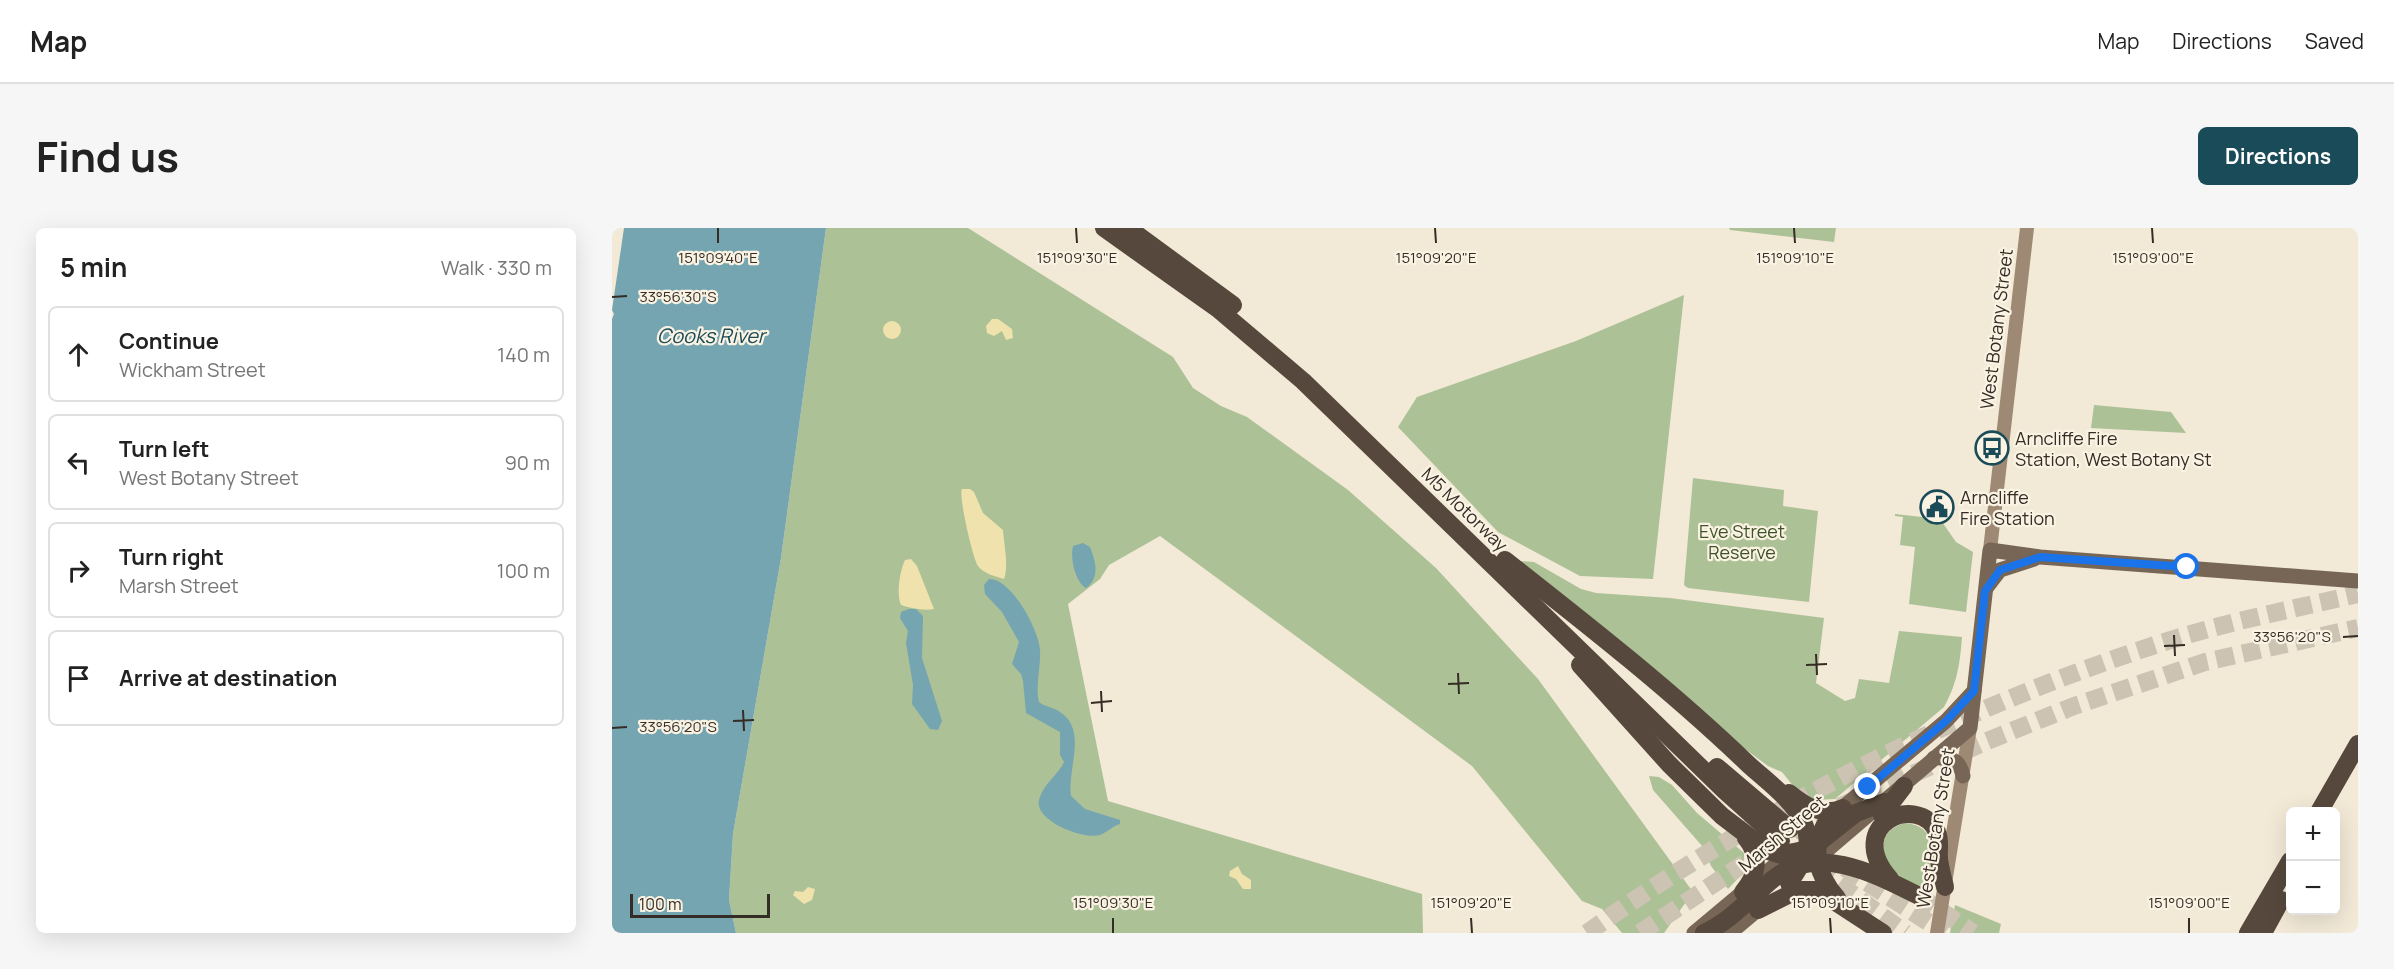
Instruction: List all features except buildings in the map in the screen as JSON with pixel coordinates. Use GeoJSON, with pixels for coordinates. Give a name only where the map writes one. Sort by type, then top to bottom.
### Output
{"type":"FeatureCollection","features":[{"type":"Feature","properties":{"kind":"highway","name":"M5 Motorway"},"geometry":{"type":"LineString","coordinates":[[1104,228],[1218,309],[1320,389]]}},
{"type":"Feature","properties":{"kind":"highway","name":"M5 Motorway"},"geometry":{"type":"LineString","coordinates":[[1128,228],[1236,307],[1501,564],[1725,791],[1804,851]]}},
{"type":"Feature","properties":{"kind":"highway"},"geometry":{"type":"LineString","coordinates":[[1501,564],[1610,642],[1715,732],[1767,780],[1797,813],[1805,825],[1804,851],[1789,883]]}},
{"type":"Feature","properties":{"kind":"highway"},"geometry":{"type":"LineString","coordinates":[[1501,564],[1660,755],[1741,832],[1768,851],[1804,851],[1873,874],[1919,896]]}},
{"type":"Feature","properties":{"kind":"highway"},"geometry":{"type":"LineString","coordinates":[[2322,807],[2358,744]]}},
{"type":"Feature","properties":{"kind":"highway"},"geometry":{"type":"LineString","coordinates":[[2336,807],[2358,768]]}},
{"type":"Feature","properties":{"kind":"highway"},"geometry":{"type":"LineString","coordinates":[[1767,780],[1819,811],[1843,808]]}},
{"type":"Feature","properties":{"kind":"highway"},"geometry":{"type":"LineString","coordinates":[[1873,874],[1863,856],[1864,836],[1904,786]]}},
{"type":"Feature","properties":{"kind":"highway"},"geometry":{"type":"LineString","coordinates":[[1804,851],[1856,813],[1885,802]]}},
{"type":"Feature","properties":{"kind":"highway"},"geometry":{"type":"LineString","coordinates":[[1893,883],[1877,861],[1875,840],[1886,822],[1896,816],[1909,814],[1927,820],[1937,833],[1945,886]]}},
{"type":"Feature","properties":{"kind":"highway"},"geometry":{"type":"LineString","coordinates":[[1716,928],[1750,901],[1804,851],[1820,834],[1828,820]]}},
{"type":"Feature","properties":{"kind":"highway"},"geometry":{"type":"LineString","coordinates":[[1741,832],[1754,850],[1756,861],[1750,901]]}},
{"type":"Feature","properties":{"kind":"highway"},"geometry":{"type":"LineString","coordinates":[[1804,851],[1823,881],[1842,904]]}},
{"type":"Feature","properties":{"kind":"highway"},"geometry":{"type":"LineString","coordinates":[[2248,933],[2286,868]]}},
{"type":"Feature","properties":{"kind":"highway"},"geometry":{"type":"LineString","coordinates":[[1750,901],[1804,889],[1817,890],[1842,904],[1883,933]]}},
{"type":"Feature","properties":{"kind":"highway"},"geometry":{"type":"LineString","coordinates":[[2263,933],[2286,891]]}},
{"type":"Feature","properties":{"kind":"main road","name":"West Botany Street"},"geometry":{"type":"LineString","coordinates":[[1937,933],[1964,776],[2027,228]]}},
{"type":"Feature","properties":{"kind":"main road"},"geometry":{"type":"LineString","coordinates":[[1990,550],[2040,557],[2358,581]]}},
{"type":"Feature","properties":{"kind":"main road"},"geometry":{"type":"LineString","coordinates":[[1985,591],[2000,570],[2040,557]]}},
{"type":"Feature","properties":{"kind":"main road","name":"Marsh Street"},"geometry":{"type":"LineString","coordinates":[[1828,820],[1946,721],[1974,691]]}},
{"type":"Feature","properties":{"kind":"main road"},"geometry":{"type":"LineString","coordinates":[[1885,802],[1970,728]]}},
{"type":"Feature","properties":{"kind":"main road"},"geometry":{"type":"LineString","coordinates":[[1934,758],[1955,760],[1961,766],[1964,776]]}},
{"type":"Feature","properties":{"kind":"main road"},"geometry":{"type":"LineString","coordinates":[[1750,901],[1789,883]]}},
{"type":"Feature","properties":{"kind":"main road"},"geometry":{"type":"LineString","coordinates":[[1694,933],[1716,928]]}},
{"type":"Feature","properties":{"kind":"green space"},"geometry":{"type":"Polygon","coordinates":[[[826,228],[968,228],[1173,357],[1193,388],[1221,406],[1247,417],[1348,490],[1436,568],[1538,679],[1693,892],[1664,933],[1622,933],[1602,909],[1582,901],[1472,766],[1160,536],[1109,565],[1100,579],[1068,604],[1108,801],[1422,894],[1423,933],[736,933],[729,900],[733,834],[781,558],[826,228]]]}},
{"type":"Feature","properties":{"kind":"green space"},"geometry":{"type":"Polygon","coordinates":[[[1729,228],[1836,228],[1834,242],[1730,230],[1729,228]]]}},
{"type":"Feature","properties":{"kind":"green space"},"geometry":{"type":"Polygon","coordinates":[[[1684,295],[1653,579],[1580,576],[1498,532],[1398,427],[1417,397],[1576,341],[1684,295]]]}},
{"type":"Feature","properties":{"kind":"green space"},"geometry":{"type":"Polygon","coordinates":[[[2094,405],[2171,412],[2186,433],[2091,428],[2094,405]]]}},
{"type":"Feature","properties":{"kind":"green space","name":"Eve Street Reserve"},"geometry":{"type":"Polygon","coordinates":[[[1693,478],[1784,490],[1783,506],[1818,511],[1809,602],[1688,588],[1684,585],[1693,478]]]}},
{"type":"Feature","properties":{"kind":"green space"},"geometry":{"type":"Polygon","coordinates":[[[1895,514],[1940,519],[1956,542],[1973,552],[1966,612],[1909,604],[1915,547],[1900,545],[1903,517],[1895,516],[1895,514]]]}},
{"type":"Feature","properties":{"kind":"green space"},"geometry":{"type":"Polygon","coordinates":[[[1520,561],[1534,562],[1581,589],[1596,593],[1670,598],[1824,618],[1816,683],[1845,701],[1855,698],[1859,679],[1889,683],[1899,631],[1962,637],[1957,674],[1944,707],[1835,799],[1815,800],[1794,787],[1782,772],[1768,766],[1729,737],[1520,561]]]}},
{"type":"Feature","properties":{"kind":"green space"},"geometry":{"type":"Polygon","coordinates":[[[1649,776],[1659,777],[1672,785],[1697,813],[1744,853],[1744,872],[1728,889],[1711,866],[1703,847],[1653,790],[1649,776]]]}},
{"type":"Feature","properties":{"kind":"green space"},"geometry":{"type":"Polygon","coordinates":[[[1904,823],[1916,825],[1924,830],[1929,838],[1934,857],[1931,888],[1917,890],[1897,876],[1882,853],[1887,834],[1904,823]]]}},
{"type":"Feature","properties":{"kind":"green space"},"geometry":{"type":"Polygon","coordinates":[[[1955,905],[2001,924],[1999,933],[1950,933],[1955,905]]]}},
{"type":"Feature","properties":{"kind":"sand"},"geometry":{"type":"Polygon","coordinates":[[[992,319],[998,319],[1012,329],[1013,338],[1006,340],[1002,331],[994,336],[987,333],[986,326],[992,319]]]}},
{"type":"Feature","properties":{"kind":"sand"},"geometry":{"type":"Polygon","coordinates":[[[892,321],[898,324],[901,330],[898,336],[892,339],[886,336],[883,330],[886,324],[892,321]]]}},
{"type":"Feature","properties":{"kind":"sand"},"geometry":{"type":"Polygon","coordinates":[[[962,489],[970,489],[974,492],[983,513],[1003,530],[1006,562],[1004,579],[986,573],[978,566],[962,503],[962,489]]]}},
{"type":"Feature","properties":{"kind":"sand"},"geometry":{"type":"Polygon","coordinates":[[[911,559],[917,566],[934,609],[918,609],[901,605],[900,576],[905,560],[911,559]]]}},
{"type":"Feature","properties":{"kind":"sand"},"geometry":{"type":"Polygon","coordinates":[[[1238,866],[1242,874],[1251,880],[1251,889],[1243,889],[1236,879],[1229,876],[1230,871],[1238,866]]]}},
{"type":"Feature","properties":{"kind":"sand"},"geometry":{"type":"Polygon","coordinates":[[[808,887],[815,889],[812,900],[804,904],[793,895],[795,891],[803,892],[808,887]]]}},
{"type":"Feature","properties":{"kind":"water","name":"Cooks River"},"geometry":{"type":"Polygon","coordinates":[[[624,228],[826,228],[781,558],[733,834],[729,900],[736,933],[612,933],[612,319],[614,314],[612,310],[624,228]]]}},
{"type":"Feature","properties":{"kind":"water"},"geometry":{"type":"Polygon","coordinates":[[[1083,543],[1090,547],[1096,569],[1093,579],[1086,588],[1076,575],[1072,557],[1073,546],[1083,543]]]}},
{"type":"Feature","properties":{"kind":"water"},"geometry":{"type":"Polygon","coordinates":[[[989,579],[997,581],[1015,596],[1035,630],[1040,650],[1039,702],[1060,712],[1073,729],[1075,751],[1071,796],[1085,809],[1120,820],[1120,824],[1100,835],[1083,835],[1072,832],[1052,822],[1040,808],[1041,794],[1064,762],[1060,755],[1060,732],[1026,713],[1021,674],[1012,664],[1019,642],[1002,612],[985,594],[984,585],[989,579]]]}},
{"type":"Feature","properties":{"kind":"water"},"geometry":{"type":"Polygon","coordinates":[[[916,609],[923,616],[922,658],[942,721],[938,730],[930,729],[912,704],[913,685],[906,643],[908,631],[900,618],[901,612],[916,609]]]}},
{"type":"Feature","properties":{"kind":"tunnel"},"geometry":{"type":"LineString","coordinates":[[1587,933],[1655,886],[1725,842],[1870,762],[1945,727],[2099,664],[2177,638],[2358,594]]}},
{"type":"Feature","properties":{"kind":"tunnel"},"geometry":{"type":"LineString","coordinates":[[1792,832],[1812,819],[1987,741],[2074,706],[2205,662],[2358,628]]}},
{"type":"Feature","properties":{"kind":"tunnel"},"geometry":{"type":"LineString","coordinates":[[1640,933],[1766,849]]}},
{"type":"Feature","properties":{"kind":"tunnel"},"geometry":{"type":"LineString","coordinates":[[1817,868],[1905,933]]}},
{"type":"Feature","properties":{"kind":"tunnel"},"geometry":{"type":"LineString","coordinates":[[1845,868],[1945,933]]}},
{"type":"Feature","properties":{"kind":"tunnel"},"geometry":{"type":"LineString","coordinates":[[1919,896],[1973,933]]}},
{"type":"Feature","properties":{"kind":"place","name":"Arncliffe Fire Station, West Botany St"},"geometry":{"type":"Point","coordinates":[1992,448]}},
{"type":"Feature","properties":{"kind":"place","name":"Arncliffe Fire Station"},"geometry":{"type":"Point","coordinates":[1937,507]}},
{"type":"Feature","properties":{"kind":"route"},"geometry":{"type":"LineString","coordinates":[[1868,787],[1946,721],[1974,691],[1985,591],[2000,570],[2040,557],[2187,567]]}}]}
